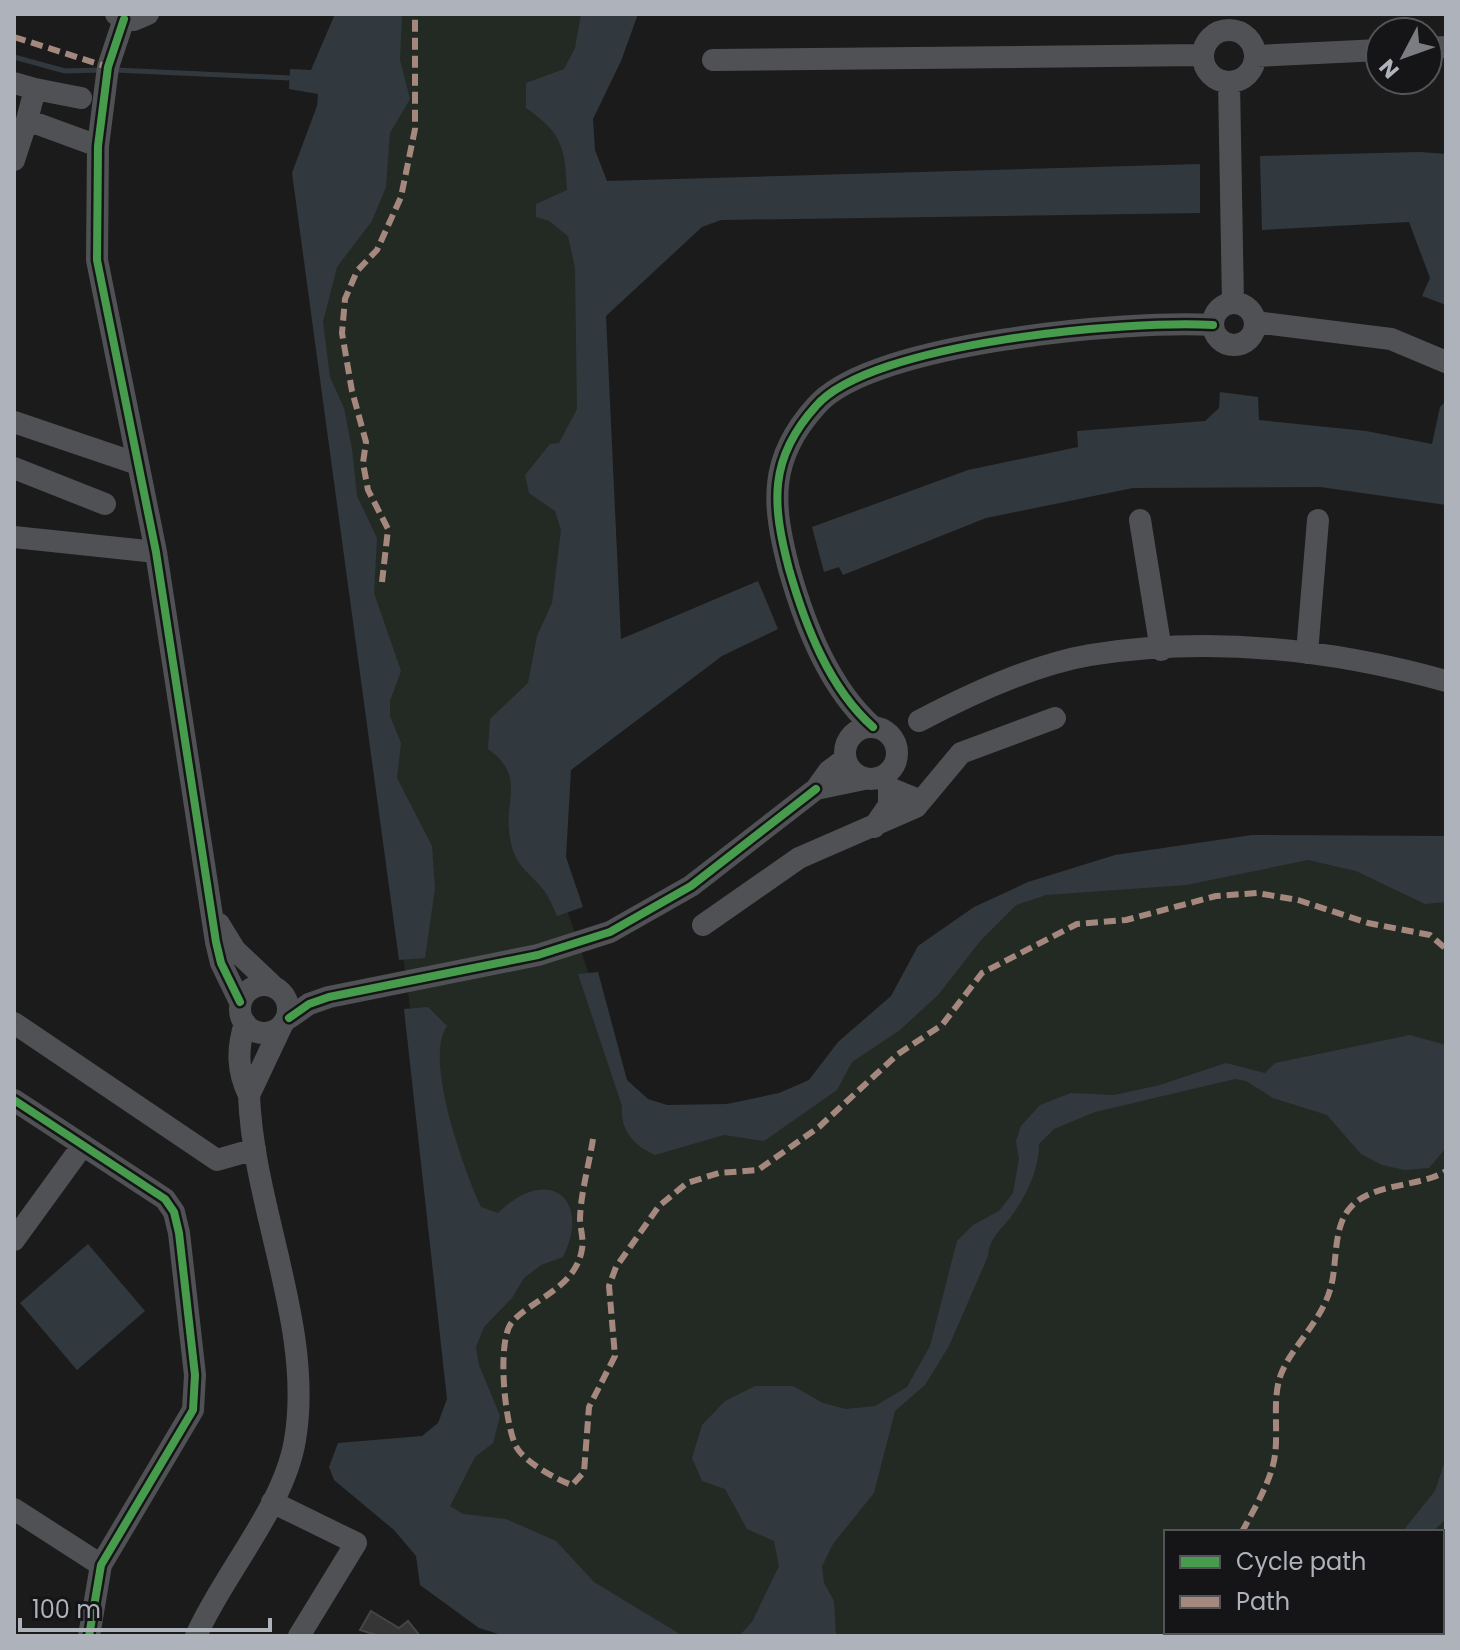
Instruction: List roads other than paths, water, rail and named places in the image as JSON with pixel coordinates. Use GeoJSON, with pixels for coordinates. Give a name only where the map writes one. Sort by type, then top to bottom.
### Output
{"type":"FeatureCollection","features":[{"type":"Feature","properties":{"kind":"street"},"geometry":{"type":"LineString","coordinates":[[148,14],[134,20],[120,17],[108,67],[98,146],[97,260],[135,463],[156,552],[221,963],[243,1012],[264,1033],[309,1004],[329,997],[538,955],[610,932],[691,886],[816,789],[846,752],[853,734],[919,721],[951,704],[1035,671],[1089,655],[1247,645],[1353,658],[1446,681]]}},
{"type":"Feature","properties":{"kind":"street"},"geometry":{"type":"LineString","coordinates":[[1229,21],[1248,37],[1256,56],[1248,75],[1229,82],[1210,74],[1202,55],[1210,36],[1229,21]]}},
{"type":"Feature","properties":{"kind":"street"},"geometry":{"type":"LineString","coordinates":[[1256,56],[1364,51]]}},
{"type":"Feature","properties":{"kind":"street"},"geometry":{"type":"LineString","coordinates":[[713,60],[1202,55]]}},
{"type":"Feature","properties":{"kind":"street"},"geometry":{"type":"LineString","coordinates":[[1229,82],[1233,303]]}},
{"type":"Feature","properties":{"kind":"street"},"geometry":{"type":"LineString","coordinates":[[14,160],[27,120],[24,86],[81,98]]}},
{"type":"Feature","properties":{"kind":"street"},"geometry":{"type":"LineString","coordinates":[[27,120],[98,146]]}},
{"type":"Feature","properties":{"kind":"street"},"geometry":{"type":"LineString","coordinates":[[1233,303],[1247,308],[1255,322],[1248,340],[1236,345],[1218,338],[1213,325],[1218,310],[1233,303]]}},
{"type":"Feature","properties":{"kind":"street"},"geometry":{"type":"LineString","coordinates":[[1255,322],[1391,339],[1446,362]]}},
{"type":"Feature","properties":{"kind":"street"},"geometry":{"type":"LineString","coordinates":[[897,753],[891,737],[852,709],[830,672],[795,588],[776,521],[775,483],[790,443],[817,404],[855,378],[918,359],[1003,341],[1174,323],[1213,325]]}},
{"type":"Feature","properties":{"kind":"street"},"geometry":{"type":"LineString","coordinates":[[14,422],[135,463]]}},
{"type":"Feature","properties":{"kind":"street"},"geometry":{"type":"LineString","coordinates":[[14,468],[105,504]]}},
{"type":"Feature","properties":{"kind":"street"},"geometry":{"type":"LineString","coordinates":[[1140,520],[1161,650]]}},
{"type":"Feature","properties":{"kind":"street"},"geometry":{"type":"LineString","coordinates":[[1307,653],[1318,520]]}},
{"type":"Feature","properties":{"kind":"street"},"geometry":{"type":"LineString","coordinates":[[14,537],[156,552]]}},
{"type":"Feature","properties":{"kind":"street"},"geometry":{"type":"LineString","coordinates":[[830,672],[851,770],[880,780],[921,801]]}},
{"type":"Feature","properties":{"kind":"street"},"geometry":{"type":"LineString","coordinates":[[703,925],[799,858],[916,807],[961,753],[1055,718]]}},
{"type":"Feature","properties":{"kind":"street"},"geometry":{"type":"LineString","coordinates":[[816,789],[880,780],[919,721]]}},
{"type":"Feature","properties":{"kind":"street"},"geometry":{"type":"LineString","coordinates":[[874,827],[889,805],[880,780]]}},
{"type":"Feature","properties":{"kind":"street"},"geometry":{"type":"LineString","coordinates":[[214,916],[235,950],[287,1001],[285,1022],[249,1095]]}},
{"type":"Feature","properties":{"kind":"street"},"geometry":{"type":"LineString","coordinates":[[196,1636],[272,1502],[295,1441],[297,1362],[255,1149],[249,1095],[241,1080],[238,1059],[243,1012],[250,989],[260,984],[329,997]]}},
{"type":"Feature","properties":{"kind":"street"},"geometry":{"type":"LineString","coordinates":[[14,1023],[154,1115],[205,1154],[217,1160],[255,1149]]}},
{"type":"Feature","properties":{"kind":"street"},"geometry":{"type":"LineString","coordinates":[[14,1100],[165,1199],[174,1212],[195,1375],[193,1410],[101,1565],[89,1636]]}},
{"type":"Feature","properties":{"kind":"street"},"geometry":{"type":"LineString","coordinates":[[14,1240],[83,1145]]}},
{"type":"Feature","properties":{"kind":"street"},"geometry":{"type":"LineString","coordinates":[[272,1502],[356,1543],[299,1636]]}},
{"type":"Feature","properties":{"kind":"street"},"geometry":{"type":"LineString","coordinates":[[14,1509],[101,1565]]}},
{"type":"Feature","properties":{"kind":"waterway"},"geometry":{"type":"LineString","coordinates":[[14,57],[65,71],[101,70]]}},
{"type":"Feature","properties":{"kind":"waterway"},"geometry":{"type":"LineString","coordinates":[[115,70],[290,78]]}}]}
